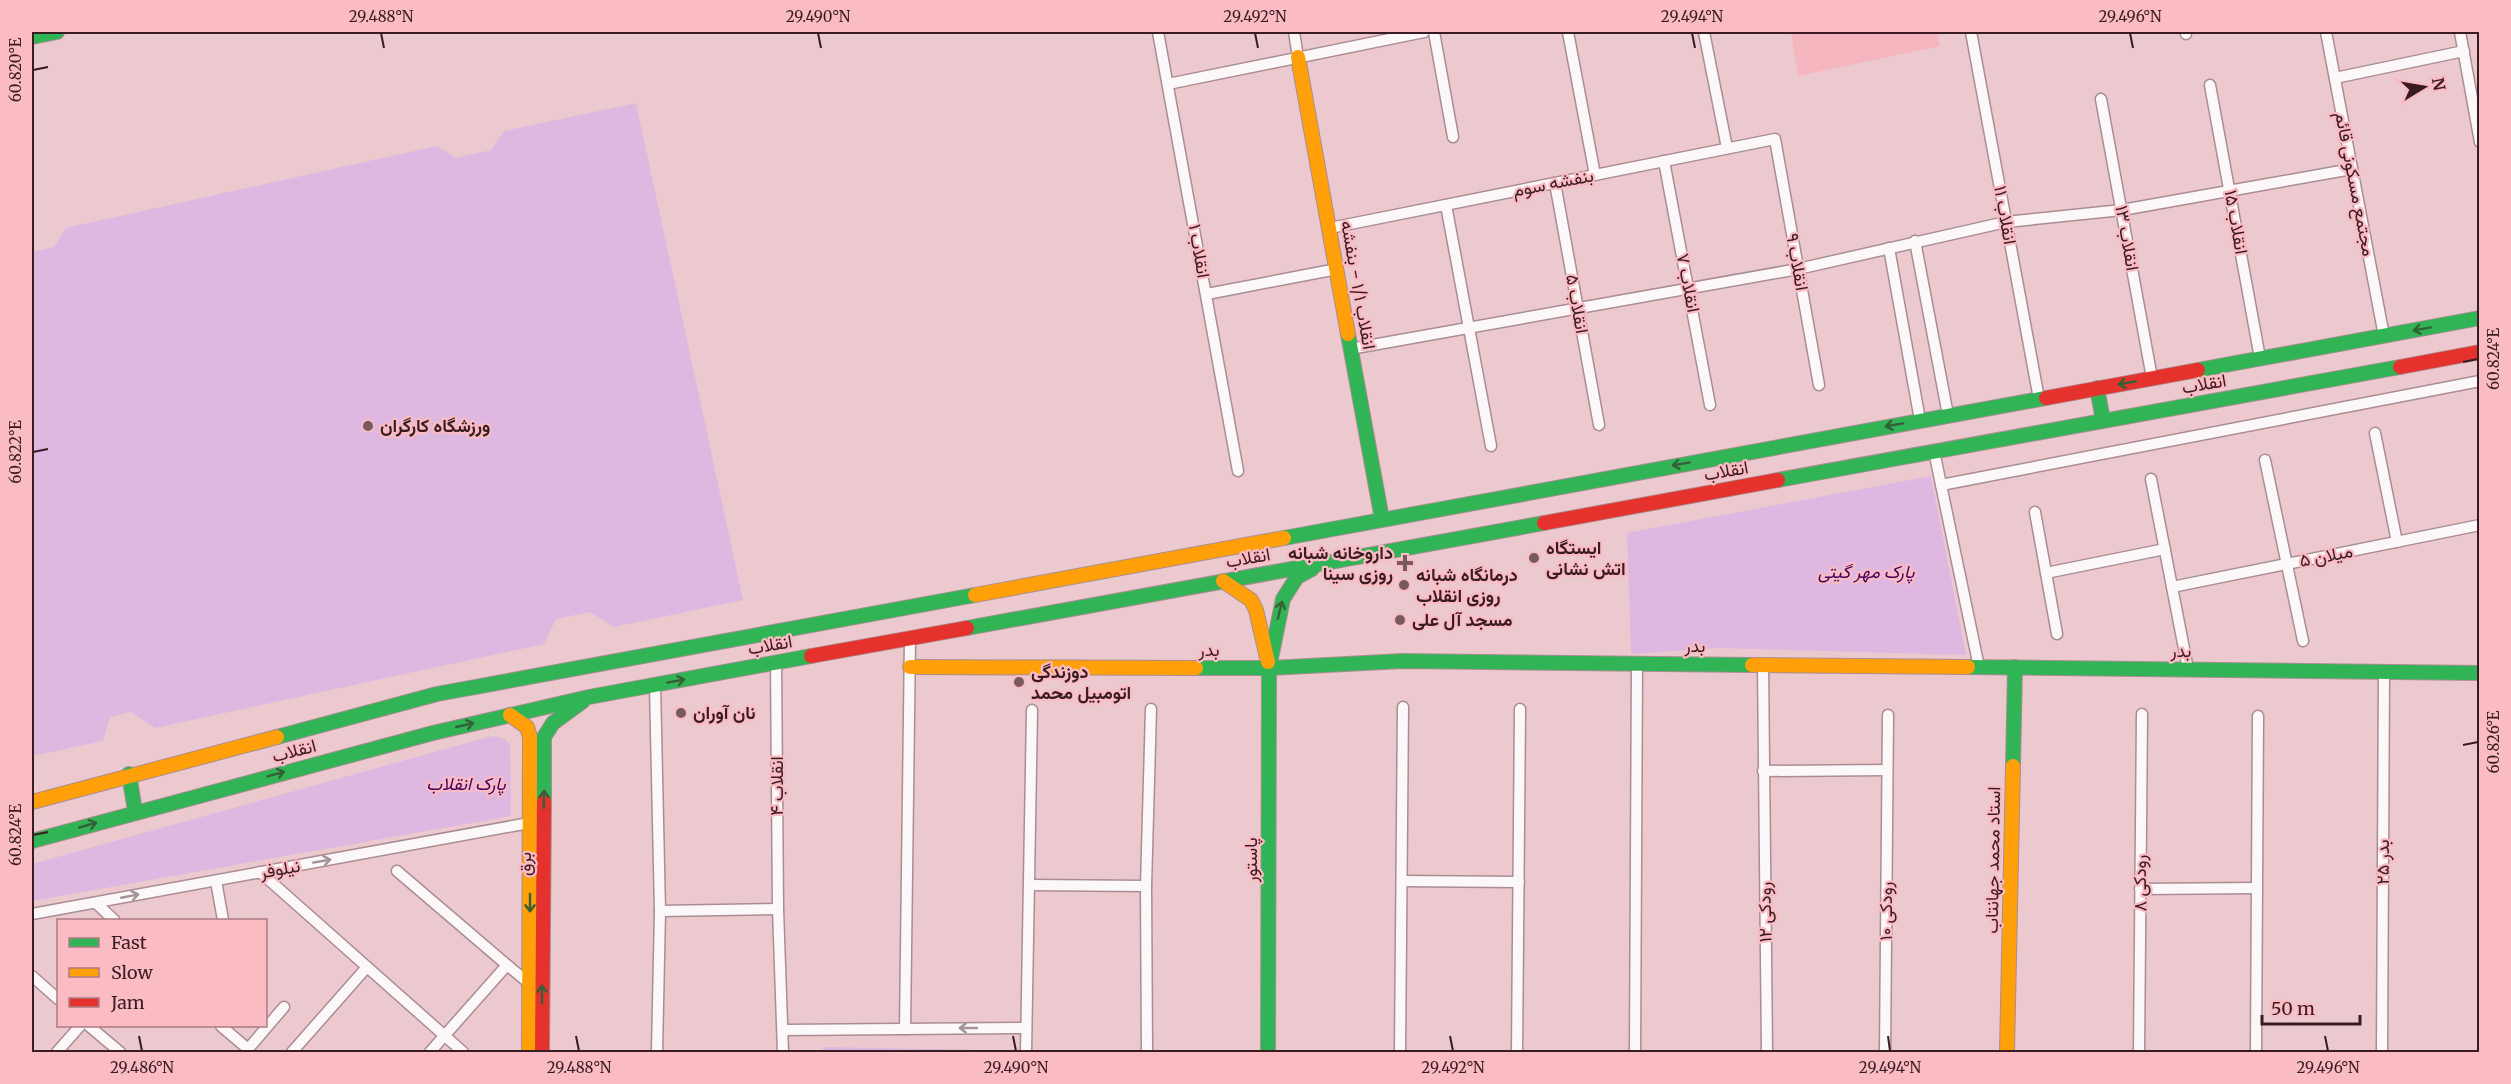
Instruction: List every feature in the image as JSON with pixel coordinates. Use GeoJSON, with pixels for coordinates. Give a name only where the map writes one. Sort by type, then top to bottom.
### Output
{"type":"FeatureCollection","features":[{"type":"Feature","properties":{"kind":"main road"},"geometry":{"type":"LineString","coordinates":[[32,37],[57,32]]}},
{"type":"Feature","properties":{"kind":"main road","name":"انقلاب ۱/۱ - بنفشه"},"geometry":{"type":"LineString","coordinates":[[1298,57],[1382,519]]}},
{"type":"Feature","properties":{"kind":"main road","name":"انقلاب"},"geometry":{"type":"LineString","coordinates":[[32,802],[129,774],[437,694],[2480,318]]}},
{"type":"Feature","properties":{"kind":"main road","name":"انقلاب"},"geometry":{"type":"LineString","coordinates":[[32,841],[135,811],[589,697],[2480,352]]}},
{"type":"Feature","properties":{"kind":"main road"},"geometry":{"type":"LineString","coordinates":[[2097,388],[2103,420]]}},
{"type":"Feature","properties":{"kind":"main road"},"geometry":{"type":"LineString","coordinates":[[1269,668],[1283,599],[1297,577],[1321,563]]}},
{"type":"Feature","properties":{"kind":"main road"},"geometry":{"type":"LineString","coordinates":[[1223,581],[1251,600],[1256,610],[1269,668]]}},
{"type":"Feature","properties":{"kind":"main road","name":"بدر"},"geometry":{"type":"LineString","coordinates":[[910,667],[1269,668],[1403,661],[2480,673]]}},
{"type":"Feature","properties":{"kind":"main road","name":"استاد محمد جهانتاب"},"geometry":{"type":"LineString","coordinates":[[2007,1053],[2015,667]]}},
{"type":"Feature","properties":{"kind":"main road","name":"پاستور"},"geometry":{"type":"LineString","coordinates":[[1268,1053],[1269,668]]}},
{"type":"Feature","properties":{"kind":"main road","name":"برق"},"geometry":{"type":"LineString","coordinates":[[542,1053],[544,736],[553,723],[589,697]]}},
{"type":"Feature","properties":{"kind":"main road","name":"برق"},"geometry":{"type":"LineString","coordinates":[[510,715],[526,727],[530,736],[529,1053]]}},
{"type":"Feature","properties":{"kind":"main road"},"geometry":{"type":"LineString","coordinates":[[129,774],[135,811]]}},
{"type":"Feature","properties":{"kind":"main road"},"geometry":{"type":"LineString","coordinates":[[529,823],[544,823]]}},
{"type":"Feature","properties":{"kind":"street","name":"انقلاب ۱"},"geometry":{"type":"LineString","coordinates":[[1158,32],[1238,471]]}},
{"type":"Feature","properties":{"kind":"street"},"geometry":{"type":"LineString","coordinates":[[1294,32],[1298,57]]}},
{"type":"Feature","properties":{"kind":"street"},"geometry":{"type":"LineString","coordinates":[[1168,84],[1424,32]]}},
{"type":"Feature","properties":{"kind":"street"},"geometry":{"type":"LineString","coordinates":[[1434,32],[1453,137]]}},
{"type":"Feature","properties":{"kind":"street"},"geometry":{"type":"LineString","coordinates":[[1568,32],[1595,175]]}},
{"type":"Feature","properties":{"kind":"street"},"geometry":{"type":"LineString","coordinates":[[1704,32],[1727,148]]}},
{"type":"Feature","properties":{"kind":"street","name":"انقلاب ۱۱"},"geometry":{"type":"LineString","coordinates":[[1971,32],[2039,399]]}},
{"type":"Feature","properties":{"kind":"street","name":"مجتمع مسکونی قائم"},"geometry":{"type":"LineString","coordinates":[[2326,32],[2384,336]]}},
{"type":"Feature","properties":{"kind":"street"},"geometry":{"type":"LineString","coordinates":[[2460,32],[2480,142]]}},
{"type":"Feature","properties":{"kind":"street"},"geometry":{"type":"LineString","coordinates":[[2335,78],[2464,51]]}},
{"type":"Feature","properties":{"kind":"street","name":"انقلاب ۱۵"},"geometry":{"type":"LineString","coordinates":[[2211,86],[2260,358]]}},
{"type":"Feature","properties":{"kind":"street","name":"انقلاب ۱۳"},"geometry":{"type":"LineString","coordinates":[[2101,99],[2152,378]]}},
{"type":"Feature","properties":{"kind":"street","name":"بنفشه سوم"},"geometry":{"type":"LineString","coordinates":[[1330,228],[1775,139]]}},
{"type":"Feature","properties":{"kind":"street","name":"انقلاب ۹"},"geometry":{"type":"LineString","coordinates":[[1775,139],[1819,385]]}},
{"type":"Feature","properties":{"kind":"street","name":"انقلاب ۷"},"geometry":{"type":"LineString","coordinates":[[1664,161],[1710,405]]}},
{"type":"Feature","properties":{"kind":"street"},"geometry":{"type":"LineString","coordinates":[[1350,349],[1798,269],[2006,222],[2122,210],[2352,169]]}},
{"type":"Feature","properties":{"kind":"street","name":"انقلاب ۵"},"geometry":{"type":"LineString","coordinates":[[1555,183],[1599,425]]}},
{"type":"Feature","properties":{"kind":"street"},"geometry":{"type":"LineString","coordinates":[[1446,205],[1491,446]]}},
{"type":"Feature","properties":{"kind":"street"},"geometry":{"type":"LineString","coordinates":[[1915,242],[1948,416]]}},
{"type":"Feature","properties":{"kind":"street"},"geometry":{"type":"LineString","coordinates":[[1889,248],[1920,420]]}},
{"type":"Feature","properties":{"kind":"street"},"geometry":{"type":"LineString","coordinates":[[1207,294],[1337,269]]}},
{"type":"Feature","properties":{"kind":"street"},"geometry":{"type":"LineString","coordinates":[[1941,484],[2480,381]]}},
{"type":"Feature","properties":{"kind":"street"},"geometry":{"type":"LineString","coordinates":[[2375,433],[2397,542]]}},
{"type":"Feature","properties":{"kind":"street"},"geometry":{"type":"LineString","coordinates":[[1934,451],[1979,667]]}},
{"type":"Feature","properties":{"kind":"street"},"geometry":{"type":"LineString","coordinates":[[2265,460],[2302,641]]}},
{"type":"Feature","properties":{"kind":"street"},"geometry":{"type":"LineString","coordinates":[[2151,479],[2188,669]]}},
{"type":"Feature","properties":{"kind":"street"},"geometry":{"type":"LineString","coordinates":[[2035,512],[2057,634]]}},
{"type":"Feature","properties":{"kind":"street","name":"میلان ۵"},"geometry":{"type":"LineString","coordinates":[[2172,588],[2480,525]]}},
{"type":"Feature","properties":{"kind":"street"},"geometry":{"type":"LineString","coordinates":[[2046,573],[2165,549]]}},
{"type":"Feature","properties":{"kind":"street"},"geometry":{"type":"LineString","coordinates":[[905,1029],[910,638]]}},
{"type":"Feature","properties":{"kind":"street","name":"انقلاب ۴"},"geometry":{"type":"LineString","coordinates":[[777,662],[778,909],[783,1053]]}},
{"type":"Feature","properties":{"kind":"street"},"geometry":{"type":"LineString","coordinates":[[1635,1053],[1637,663]]}},
{"type":"Feature","properties":{"kind":"street","name":"رودکی ۱۲"},"geometry":{"type":"LineString","coordinates":[[1764,665],[1763,771],[1767,1053]]}},
{"type":"Feature","properties":{"kind":"street","name":"بدر ۲۵"},"geometry":{"type":"LineString","coordinates":[[2382,1053],[2384,671]]}},
{"type":"Feature","properties":{"kind":"street"},"geometry":{"type":"LineString","coordinates":[[655,685],[660,911],[657,1053]]}},
{"type":"Feature","properties":{"kind":"street"},"geometry":{"type":"LineString","coordinates":[[1400,1053],[1403,707]]}},
{"type":"Feature","properties":{"kind":"street"},"geometry":{"type":"LineString","coordinates":[[1147,1053],[1146,886],[1151,709]]}},
{"type":"Feature","properties":{"kind":"street"},"geometry":{"type":"LineString","coordinates":[[1517,1053],[1520,709]]}},
{"type":"Feature","properties":{"kind":"street"},"geometry":{"type":"LineString","coordinates":[[1026,1053],[1032,710]]}},
{"type":"Feature","properties":{"kind":"street","name":"رودکی ۸"},"geometry":{"type":"LineString","coordinates":[[2139,1053],[2142,714]]}},
{"type":"Feature","properties":{"kind":"street","name":"رودکی ۱۰"},"geometry":{"type":"LineString","coordinates":[[1885,1053],[1888,715]]}},
{"type":"Feature","properties":{"kind":"street"},"geometry":{"type":"LineString","coordinates":[[2256,1053],[2258,716]]}},
{"type":"Feature","properties":{"kind":"street"},"geometry":{"type":"LineString","coordinates":[[1763,771],[1887,770]]}},
{"type":"Feature","properties":{"kind":"street","name":"نیلوفر"},"geometry":{"type":"LineString","coordinates":[[32,914],[529,823]]}},
{"type":"Feature","properties":{"kind":"street"},"geometry":{"type":"LineString","coordinates":[[397,871],[530,984]]}},
{"type":"Feature","properties":{"kind":"street"},"geometry":{"type":"LineString","coordinates":[[260,872],[463,1053]]}},
{"type":"Feature","properties":{"kind":"street"},"geometry":{"type":"LineString","coordinates":[[216,880],[223,919]]}},
{"type":"Feature","properties":{"kind":"street"},"geometry":{"type":"LineString","coordinates":[[1402,881],[1519,882]]}},
{"type":"Feature","properties":{"kind":"street"},"geometry":{"type":"LineString","coordinates":[[1030,885],[1146,886]]}},
{"type":"Feature","properties":{"kind":"street"},"geometry":{"type":"LineString","coordinates":[[2140,889],[2257,888]]}},
{"type":"Feature","properties":{"kind":"street"},"geometry":{"type":"LineString","coordinates":[[96,903],[112,919]]}},
{"type":"Feature","properties":{"kind":"street"},"geometry":{"type":"LineString","coordinates":[[660,911],[778,909]]}},
{"type":"Feature","properties":{"kind":"street"},"geometry":{"type":"LineString","coordinates":[[430,1053],[507,965]]}},
{"type":"Feature","properties":{"kind":"street"},"geometry":{"type":"LineString","coordinates":[[292,1053],[367,967]]}},
{"type":"Feature","properties":{"kind":"street"},"geometry":{"type":"LineString","coordinates":[[32,976],[57,998]]}},
{"type":"Feature","properties":{"kind":"street"},"geometry":{"type":"LineString","coordinates":[[267,1027],[284,1007]]}},
{"type":"Feature","properties":{"kind":"street"},"geometry":{"type":"LineString","coordinates":[[57,1053],[79,1027]]}},
{"type":"Feature","properties":{"kind":"street"},"geometry":{"type":"LineString","coordinates":[[90,1027],[120,1053]]}},
{"type":"Feature","properties":{"kind":"street"},"geometry":{"type":"LineString","coordinates":[[222,1027],[248,1049],[267,1027]]}},
{"type":"Feature","properties":{"kind":"street"},"geometry":{"type":"LineString","coordinates":[[783,1030],[1026,1028]]}},
{"type":"Feature","properties":{"kind":"shaded area"},"geometry":{"type":"Polygon","coordinates":[[[1791,32],[1937,32],[1940,46],[1798,76],[1791,32]]]}},
{"type":"Feature","properties":{"kind":"green space","name":"ورزشگاه کارگران"},"geometry":{"type":"Polygon","coordinates":[[[636,103],[743,600],[614,627],[590,612],[556,619],[544,644],[155,728],[131,712],[110,717],[103,741],[32,756],[32,252],[54,247],[66,228],[437,146],[456,158],[491,150],[504,131],[636,103]]]}},
{"type":"Feature","properties":{"kind":"green space","name":"پارک مهر گیتی"},"geometry":{"type":"Polygon","coordinates":[[[1931,476],[1966,655],[1720,648],[1631,654],[1627,533],[1931,476]]]}},
{"type":"Feature","properties":{"kind":"green space","name":"پارک انقلاب"},"geometry":{"type":"Polygon","coordinates":[[[492,736],[505,739],[510,745],[511,816],[32,901],[32,864],[492,736]]]}},
{"type":"Feature","properties":{"kind":"green space"},"geometry":{"type":"Polygon","coordinates":[[[825,1047],[986,1050],[988,1052],[819,1052],[825,1047]]]}},
{"type":"Feature","properties":{"kind":"traffic: fast"},"geometry":{"type":"LineString","coordinates":[[32,37],[57,32]]}},
{"type":"Feature","properties":{"kind":"traffic: fast"},"geometry":{"type":"LineString","coordinates":[[2198,370],[2480,318]]}},
{"type":"Feature","properties":{"kind":"traffic: fast"},"geometry":{"type":"LineString","coordinates":[[1348,334],[1382,519]]}},
{"type":"Feature","properties":{"kind":"traffic: fast"},"geometry":{"type":"LineString","coordinates":[[1778,480],[2400,367]]}},
{"type":"Feature","properties":{"kind":"traffic: fast"},"geometry":{"type":"LineString","coordinates":[[2097,388],[2103,420]]}},
{"type":"Feature","properties":{"kind":"traffic: fast"},"geometry":{"type":"LineString","coordinates":[[1284,538],[2046,398]]}},
{"type":"Feature","properties":{"kind":"traffic: fast"},"geometry":{"type":"LineString","coordinates":[[967,628],[1544,523]]}},
{"type":"Feature","properties":{"kind":"traffic: fast"},"geometry":{"type":"LineString","coordinates":[[1268,1052],[1269,668],[1283,599],[1297,577],[1312,569]]}},
{"type":"Feature","properties":{"kind":"traffic: fast"},"geometry":{"type":"LineString","coordinates":[[277,737],[437,694],[975,595]]}},
{"type":"Feature","properties":{"kind":"traffic: fast"},"geometry":{"type":"LineString","coordinates":[[32,841],[433,733],[589,697],[811,656]]}},
{"type":"Feature","properties":{"kind":"traffic: fast"},"geometry":{"type":"LineString","coordinates":[[1196,668],[1269,668],[1403,661],[1752,665]]}},
{"type":"Feature","properties":{"kind":"traffic: fast"},"geometry":{"type":"LineString","coordinates":[[1968,667],[2480,673]]}},
{"type":"Feature","properties":{"kind":"traffic: fast"},"geometry":{"type":"LineString","coordinates":[[2013,766],[2015,667]]}},
{"type":"Feature","properties":{"kind":"traffic: fast"},"geometry":{"type":"LineString","coordinates":[[544,801],[544,737],[553,723],[583,701]]}},
{"type":"Feature","properties":{"kind":"traffic: fast"},"geometry":{"type":"LineString","coordinates":[[129,774],[135,811]]}},
{"type":"Feature","properties":{"kind":"traffic: slow"},"geometry":{"type":"LineString","coordinates":[[1298,57],[1348,334]]}},
{"type":"Feature","properties":{"kind":"traffic: slow"},"geometry":{"type":"LineString","coordinates":[[975,595],[1284,538]]}},
{"type":"Feature","properties":{"kind":"traffic: slow"},"geometry":{"type":"LineString","coordinates":[[1223,581],[1251,600],[1256,610],[1268,662]]}},
{"type":"Feature","properties":{"kind":"traffic: slow"},"geometry":{"type":"LineString","coordinates":[[1752,665],[1968,667]]}},
{"type":"Feature","properties":{"kind":"traffic: slow"},"geometry":{"type":"LineString","coordinates":[[910,667],[1196,668]]}},
{"type":"Feature","properties":{"kind":"traffic: slow"},"geometry":{"type":"LineString","coordinates":[[510,715],[527,727],[530,737],[529,1052]]}},
{"type":"Feature","properties":{"kind":"traffic: slow"},"geometry":{"type":"LineString","coordinates":[[32,802],[277,737]]}},
{"type":"Feature","properties":{"kind":"traffic: slow"},"geometry":{"type":"LineString","coordinates":[[2007,1052],[2013,766]]}},
{"type":"Feature","properties":{"kind":"traffic: jam"},"geometry":{"type":"LineString","coordinates":[[2400,367],[2480,352]]}},
{"type":"Feature","properties":{"kind":"traffic: jam"},"geometry":{"type":"LineString","coordinates":[[2046,398],[2198,370]]}},
{"type":"Feature","properties":{"kind":"traffic: jam"},"geometry":{"type":"LineString","coordinates":[[1544,523],[1778,480]]}},
{"type":"Feature","properties":{"kind":"traffic: jam"},"geometry":{"type":"LineString","coordinates":[[811,656],[967,628]]}},
{"type":"Feature","properties":{"kind":"traffic: jam"},"geometry":{"type":"LineString","coordinates":[[542,1052],[544,801]]}},
{"type":"Feature","properties":{"kind":"place","name":"ورزشگاه کارگران"},"geometry":{"type":"Point","coordinates":[368,426]}},
{"type":"Feature","properties":{"kind":"place","name":"ایستگاه اتش نشانی"},"geometry":{"type":"Point","coordinates":[1534,558]}},
{"type":"Feature","properties":{"kind":"place","name":"داروخانه شبانه روزی سینا"},"geometry":{"type":"Point","coordinates":[1405,563]}},
{"type":"Feature","properties":{"kind":"place","name":"درمانگاه شبانه روزی انقلاب"},"geometry":{"type":"Point","coordinates":[1404,585]}},
{"type":"Feature","properties":{"kind":"place","name":"مسجد آل علی"},"geometry":{"type":"Point","coordinates":[1400,620]}},
{"type":"Feature","properties":{"kind":"place","name":"دوزندگی اتومبیل محمد"},"geometry":{"type":"Point","coordinates":[1019,682]}},
{"type":"Feature","properties":{"kind":"place","name":"نان آوران"},"geometry":{"type":"Point","coordinates":[681,713]}}]}
